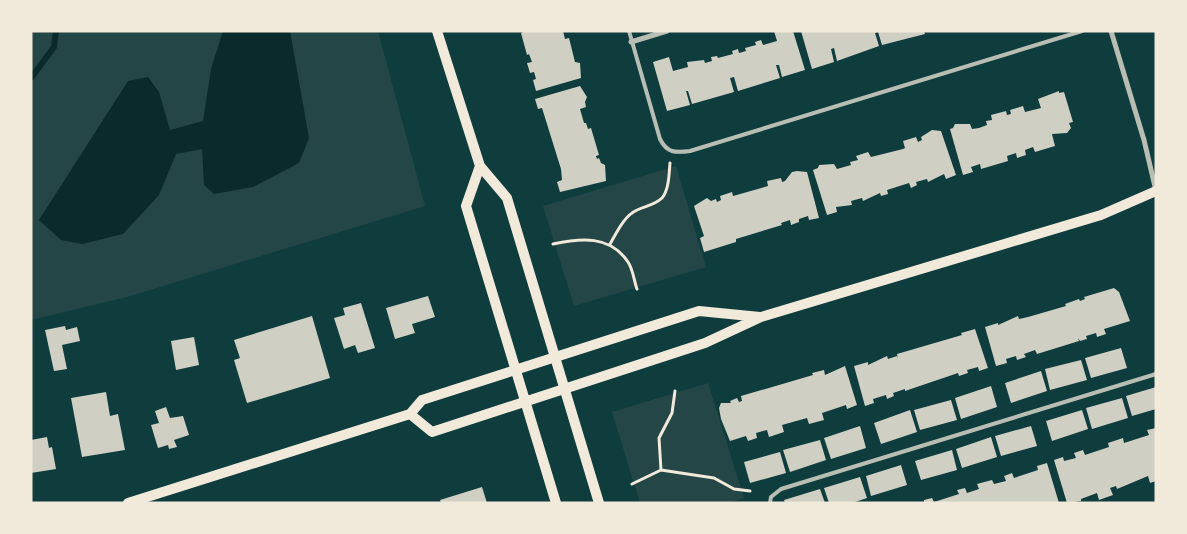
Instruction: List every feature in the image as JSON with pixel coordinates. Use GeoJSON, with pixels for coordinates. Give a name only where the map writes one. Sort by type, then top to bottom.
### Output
{"type":"FeatureCollection","features":[{"type":"Feature","properties":{"kind":"main road"},"geometry":{"type":"LineString","coordinates":[[437,31],[480,166],[506,198],[599,503]]}},
{"type":"Feature","properties":{"kind":"main road"},"geometry":{"type":"LineString","coordinates":[[480,166],[466,206],[556,503]]}},
{"type":"Feature","properties":{"kind":"main road"},"geometry":{"type":"LineString","coordinates":[[410,414],[432,432],[705,344],[761,317],[1101,215],[1156,191]]}},
{"type":"Feature","properties":{"kind":"main road"},"geometry":{"type":"LineString","coordinates":[[128,503],[410,414],[422,400],[515,368],[699,311],[761,317]]}},
{"type":"Feature","properties":{"kind":"street"},"geometry":{"type":"LineString","coordinates":[[631,42],[667,31]]}},
{"type":"Feature","properties":{"kind":"street"},"geometry":{"type":"LineString","coordinates":[[1111,31],[1144,140],[1156,191]]}},
{"type":"Feature","properties":{"kind":"lane"},"geometry":{"type":"LineString","coordinates":[[629,31],[660,139],[664,147],[671,152],[681,152],[1082,31]]}},
{"type":"Feature","properties":{"kind":"lane"},"geometry":{"type":"LineString","coordinates":[[770,503],[771,497],[781,489],[1156,374]]}},
{"type":"Feature","properties":{"kind":"path"},"geometry":{"type":"LineString","coordinates":[[610,244],[623,222],[635,211],[653,204],[662,197],[670,163]]}},
{"type":"Feature","properties":{"kind":"path"},"geometry":{"type":"LineString","coordinates":[[553,244],[578,239],[610,244],[629,263],[637,289]]}},
{"type":"Feature","properties":{"kind":"path"},"geometry":{"type":"LineString","coordinates":[[661,470],[659,438],[672,413],[675,391]]}},
{"type":"Feature","properties":{"kind":"path"},"geometry":{"type":"LineString","coordinates":[[632,484],[661,470],[714,478],[734,489],[750,491]]}},
{"type":"Feature","properties":{"kind":"shaded area"},"geometry":{"type":"Polygon","coordinates":[[[31,31],[378,31],[425,206],[127,297],[31,320],[31,31]]]}},
{"type":"Feature","properties":{"kind":"shaded area"},"geometry":{"type":"Polygon","coordinates":[[[223,31],[290,31],[309,138],[299,163],[253,187],[214,194],[204,185],[202,149],[176,154],[159,195],[123,234],[82,244],[61,240],[39,220],[128,81],[148,77],[159,92],[170,130],[203,121],[211,69],[223,31]]]}},
{"type":"Feature","properties":{"kind":"shaded area"},"geometry":{"type":"Polygon","coordinates":[[[676,166],[706,267],[574,306],[543,206],[676,166]]]}},
{"type":"Feature","properties":{"kind":"shaded area"},"geometry":{"type":"Polygon","coordinates":[[[708,383],[744,498],[729,503],[640,503],[612,412],[708,383]]]}},
{"type":"Feature","properties":{"kind":"building"},"geometry":{"type":"Polygon","coordinates":[[[525,31],[563,31],[565,39],[569,38],[575,62],[580,63],[581,78],[536,91],[533,80],[536,79],[534,72],[530,73],[527,63],[532,62],[529,54],[527,55],[521,33],[525,31]]]}},
{"type":"Feature","properties":{"kind":"building"},"geometry":{"type":"Polygon","coordinates":[[[774,31],[793,31],[805,70],[782,77],[779,65],[776,65],[780,78],[738,91],[734,77],[730,78],[734,92],[692,104],[688,91],[686,91],[690,105],[667,111],[653,62],[669,57],[673,71],[688,67],[687,62],[704,60],[705,63],[712,61],[711,57],[717,56],[718,58],[733,54],[732,51],[738,49],[739,53],[746,51],[745,48],[756,45],[755,42],[761,40],[763,45],[777,41],[774,31]]]}},
{"type":"Feature","properties":{"kind":"building"},"geometry":{"type":"Polygon","coordinates":[[[801,31],[924,31],[925,34],[882,45],[878,32],[875,33],[879,46],[837,61],[834,48],[831,49],[834,62],[812,69],[801,31]]]}},
{"type":"Feature","properties":{"kind":"building"},"geometry":{"type":"Polygon","coordinates":[[[580,86],[587,97],[586,107],[580,109],[584,123],[586,123],[588,129],[591,128],[599,155],[596,156],[597,159],[599,158],[601,163],[605,165],[606,181],[560,192],[557,182],[562,180],[561,169],[542,108],[538,109],[535,99],[580,86]]]}},
{"type":"Feature","properties":{"kind":"building"},"geometry":{"type":"Polygon","coordinates":[[[1059,91],[1059,93],[1064,92],[1073,122],[1069,123],[1071,128],[1067,133],[1052,134],[1055,146],[1035,152],[1033,147],[1025,150],[1026,155],[1017,158],[1016,153],[1007,156],[1008,161],[981,169],[980,164],[971,167],[973,172],[963,175],[950,129],[955,124],[970,124],[972,129],[979,128],[987,125],[986,121],[992,120],[991,115],[1006,111],[1007,115],[1011,114],[1010,110],[1023,106],[1025,112],[1041,108],[1038,99],[1059,91]]]}},
{"type":"Feature","properties":{"kind":"building"},"geometry":{"type":"Polygon","coordinates":[[[932,130],[941,131],[956,175],[946,179],[944,174],[928,182],[927,179],[916,182],[917,185],[911,188],[909,183],[887,190],[888,194],[881,196],[880,193],[863,201],[862,198],[851,201],[852,205],[836,207],[837,212],[827,215],[813,170],[818,168],[819,165],[834,164],[837,169],[851,165],[850,162],[858,160],[856,156],[868,152],[871,157],[903,149],[905,148],[903,141],[916,137],[918,142],[922,140],[921,137],[932,130]]]}},
{"type":"Feature","properties":{"kind":"building"},"geometry":{"type":"Polygon","coordinates":[[[792,172],[807,172],[819,218],[809,220],[808,216],[799,219],[799,222],[791,225],[790,220],[781,223],[782,225],[736,239],[736,242],[704,252],[700,238],[704,236],[694,206],[707,198],[711,201],[716,199],[717,202],[721,200],[720,196],[732,192],[733,196],[768,186],[767,181],[781,178],[782,182],[785,181],[792,172]]]}},
{"type":"Feature","properties":{"kind":"building"},"geometry":{"type":"Polygon","coordinates":[[[1114,288],[1119,292],[1130,321],[1104,329],[1106,334],[1097,337],[1096,333],[1086,336],[1087,339],[1080,341],[1078,338],[1079,341],[1037,354],[1035,350],[1024,354],[1026,357],[1017,360],[1016,356],[1006,359],[1007,363],[996,366],[985,327],[998,323],[998,325],[1018,316],[1019,319],[1066,306],[1065,304],[1079,299],[1080,301],[1085,299],[1084,297],[1114,288]]]}},
{"type":"Feature","properties":{"kind":"building"},"geometry":{"type":"Polygon","coordinates":[[[428,296],[435,317],[412,324],[415,333],[395,339],[386,308],[428,296]]]}},
{"type":"Feature","properties":{"kind":"building"},"geometry":{"type":"Polygon","coordinates":[[[361,303],[375,348],[358,353],[355,345],[344,349],[334,318],[345,315],[343,308],[361,303]]]}},
{"type":"Feature","properties":{"kind":"building"},"geometry":{"type":"Polygon","coordinates":[[[312,316],[330,378],[247,403],[234,360],[240,358],[234,340],[312,316]]]}},
{"type":"Feature","properties":{"kind":"building"},"geometry":{"type":"Polygon","coordinates":[[[65,326],[66,330],[77,327],[80,341],[62,345],[67,369],[54,371],[45,330],[65,326]]]}},
{"type":"Feature","properties":{"kind":"building"},"geometry":{"type":"Polygon","coordinates":[[[975,329],[988,368],[979,371],[978,367],[967,370],[968,373],[959,376],[958,373],[905,391],[905,389],[893,393],[894,396],[887,399],[886,395],[873,399],[874,403],[865,406],[854,366],[868,362],[868,365],[887,356],[888,359],[897,356],[898,359],[897,354],[962,335],[961,333],[975,329]]]}},
{"type":"Feature","properties":{"kind":"building"},"geometry":{"type":"Polygon","coordinates":[[[194,337],[199,365],[176,370],[171,341],[194,337]]]}},
{"type":"Feature","properties":{"kind":"building"},"geometry":{"type":"Polygon","coordinates":[[[1121,348],[1127,368],[1091,378],[1085,358],[1121,348]]]}},
{"type":"Feature","properties":{"kind":"building"},"geometry":{"type":"Polygon","coordinates":[[[1081,360],[1087,380],[1050,390],[1045,369],[1081,360]]]}},
{"type":"Feature","properties":{"kind":"building"},"geometry":{"type":"Polygon","coordinates":[[[845,366],[857,405],[847,409],[846,405],[822,413],[824,420],[809,424],[807,418],[782,425],[784,432],[769,437],[767,430],[756,433],[757,438],[748,441],[746,436],[730,441],[721,419],[719,408],[721,403],[731,403],[730,401],[737,398],[739,402],[742,401],[741,396],[824,370],[825,375],[845,366]]]}},
{"type":"Feature","properties":{"kind":"building"},"geometry":{"type":"Polygon","coordinates":[[[1041,371],[1047,391],[1011,403],[1005,383],[1041,371]]]}},
{"type":"Feature","properties":{"kind":"building"},"geometry":{"type":"Polygon","coordinates":[[[991,386],[997,407],[961,419],[955,398],[991,386]]]}},
{"type":"Feature","properties":{"kind":"building"},"geometry":{"type":"Polygon","coordinates":[[[1156,387],[1156,409],[1132,416],[1126,396],[1156,387]]]}},
{"type":"Feature","properties":{"kind":"building"},"geometry":{"type":"Polygon","coordinates":[[[106,392],[110,416],[118,414],[125,450],[82,457],[71,398],[106,392]]]}},
{"type":"Feature","properties":{"kind":"building"},"geometry":{"type":"Polygon","coordinates":[[[1122,398],[1128,418],[1092,429],[1086,408],[1122,398]]]}},
{"type":"Feature","properties":{"kind":"building"},"geometry":{"type":"Polygon","coordinates":[[[951,400],[957,420],[920,430],[914,410],[951,400]]]}},
{"type":"Feature","properties":{"kind":"building"},"geometry":{"type":"Polygon","coordinates":[[[166,407],[170,418],[183,416],[189,435],[174,440],[177,447],[169,449],[168,445],[158,448],[151,425],[159,423],[155,411],[166,407]]]}},
{"type":"Feature","properties":{"kind":"building"},"geometry":{"type":"Polygon","coordinates":[[[910,410],[917,432],[881,444],[874,423],[910,410]]]}},
{"type":"Feature","properties":{"kind":"building"},"geometry":{"type":"Polygon","coordinates":[[[1082,410],[1088,429],[1052,441],[1046,421],[1082,410]]]}},
{"type":"Feature","properties":{"kind":"building"},"geometry":{"type":"Polygon","coordinates":[[[860,426],[866,448],[831,459],[824,438],[860,426]]]}},
{"type":"Feature","properties":{"kind":"building"},"geometry":{"type":"Polygon","coordinates":[[[1031,426],[1037,446],[1001,456],[995,436],[1031,426]]]}},
{"type":"Feature","properties":{"kind":"building"},"geometry":{"type":"Polygon","coordinates":[[[1156,428],[1156,481],[1150,483],[1148,476],[1117,489],[1116,486],[1110,488],[1113,495],[1099,500],[1097,493],[1081,499],[1081,501],[1067,503],[1054,460],[1063,457],[1064,461],[1076,458],[1074,453],[1083,450],[1085,455],[1109,447],[1108,443],[1123,438],[1124,443],[1149,435],[1147,430],[1156,428]]]}},
{"type":"Feature","properties":{"kind":"building"},"geometry":{"type":"Polygon","coordinates":[[[47,437],[49,448],[52,447],[56,469],[31,473],[31,440],[47,437]]]}},
{"type":"Feature","properties":{"kind":"building"},"geometry":{"type":"Polygon","coordinates":[[[991,437],[997,457],[962,468],[956,449],[991,437]]]}},
{"type":"Feature","properties":{"kind":"building"},"geometry":{"type":"Polygon","coordinates":[[[820,440],[826,460],[790,472],[783,450],[820,440]]]}},
{"type":"Feature","properties":{"kind":"building"},"geometry":{"type":"Polygon","coordinates":[[[952,450],[957,470],[921,480],[915,461],[952,450]]]}},
{"type":"Feature","properties":{"kind":"building"},"geometry":{"type":"Polygon","coordinates":[[[780,452],[786,473],[750,483],[744,462],[780,452]]]}},
{"type":"Feature","properties":{"kind":"building"},"geometry":{"type":"Polygon","coordinates":[[[1047,463],[1059,503],[924,503],[924,500],[932,498],[934,502],[959,494],[957,490],[965,488],[967,493],[979,489],[977,484],[992,480],[994,484],[1006,481],[1004,476],[1012,473],[1014,478],[1038,470],[1037,466],[1047,463]]]}},
{"type":"Feature","properties":{"kind":"building"},"geometry":{"type":"Polygon","coordinates":[[[901,465],[907,485],[871,496],[866,476],[901,465]]]}},
{"type":"Feature","properties":{"kind":"building"},"geometry":{"type":"Polygon","coordinates":[[[860,477],[867,498],[852,503],[829,503],[824,488],[860,477]]]}},
{"type":"Feature","properties":{"kind":"building"},"geometry":{"type":"Polygon","coordinates":[[[482,487],[487,503],[441,503],[440,500],[482,487]]]}},
{"type":"Feature","properties":{"kind":"building"},"geometry":{"type":"Polygon","coordinates":[[[820,489],[825,503],[785,503],[784,500],[820,489]]]}},
{"type":"Feature","properties":{"kind":"waterway"},"geometry":{"type":"LineString","coordinates":[[31,78],[54,47],[56,31]]}}]}
